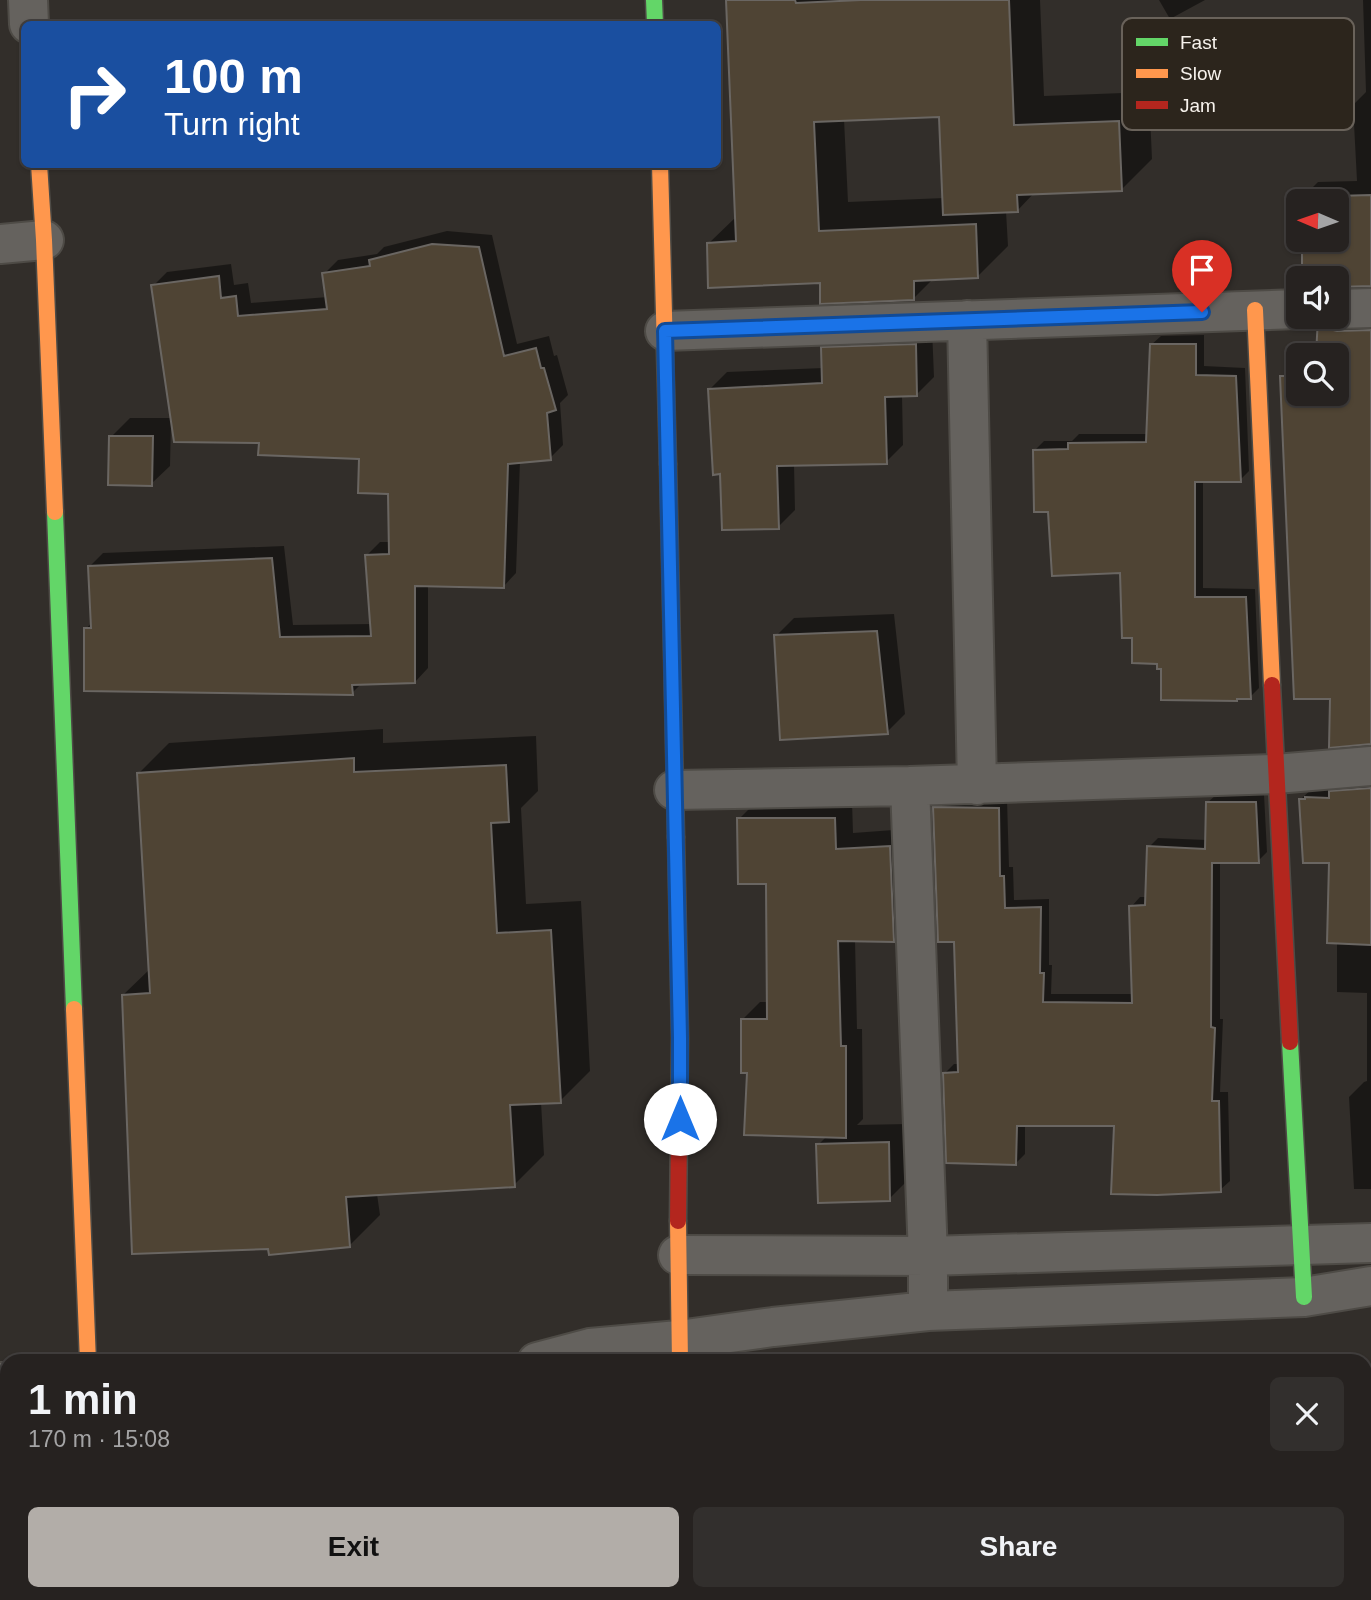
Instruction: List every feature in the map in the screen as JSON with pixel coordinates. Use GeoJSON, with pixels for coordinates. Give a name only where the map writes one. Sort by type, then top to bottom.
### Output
{"type":"FeatureCollection","features":[{"type":"Feature","properties":{"kind":"street"},"geometry":{"type":"LineString","coordinates":[[28,0],[29,21]]}},
{"type":"Feature","properties":{"kind":"street"},"geometry":{"type":"LineString","coordinates":[[654,0],[655,21]]}},
{"type":"Feature","properties":{"kind":"street"},"geometry":{"type":"LineString","coordinates":[[39,168],[88,1354]]}},
{"type":"Feature","properties":{"kind":"street"},"geometry":{"type":"LineString","coordinates":[[660,168],[680,1038],[680,1351]]}},
{"type":"Feature","properties":{"kind":"street"},"geometry":{"type":"LineString","coordinates":[[0,244],[44,240]]}},
{"type":"Feature","properties":{"kind":"street"},"geometry":{"type":"LineString","coordinates":[[1349,309],[1371,308]]}},
{"type":"Feature","properties":{"kind":"street"},"geometry":{"type":"LineString","coordinates":[[665,331],[1286,309]]}},
{"type":"Feature","properties":{"kind":"street"},"geometry":{"type":"LineString","coordinates":[[1255,310],[1304,1297]]}},
{"type":"Feature","properties":{"kind":"street"},"geometry":{"type":"LineString","coordinates":[[967,320],[977,785]]}},
{"type":"Feature","properties":{"kind":"street"},"geometry":{"type":"LineString","coordinates":[[674,790],[977,785],[1276,774],[1371,766]]}},
{"type":"Feature","properties":{"kind":"street"},"geometry":{"type":"LineString","coordinates":[[910,786],[928,1311]]}},
{"type":"Feature","properties":{"kind":"street"},"geometry":{"type":"LineString","coordinates":[[678,1255],[928,1255],[1371,1243]]}},
{"type":"Feature","properties":{"kind":"street"},"geometry":{"type":"LineString","coordinates":[[567,1354],[590,1348],[680,1351],[773,1327],[928,1311],[1304,1297],[1371,1286]]}},
{"type":"Feature","properties":{"kind":"building"},"geometry":{"type":"Polygon","coordinates":[[[726,0],[795,0],[796,3],[1009,0],[1014,125],[1119,121],[1122,191],[1017,195],[1018,212],[943,215],[939,117],[814,122],[819,231],[976,224],[978,278],[914,281],[914,300],[820,304],[820,283],[708,288],[707,243],[736,241],[726,0]]]}},
{"type":"Feature","properties":{"kind":"building"},"geometry":{"type":"Polygon","coordinates":[[[1371,195],[1371,286],[1349,287],[1349,266],[1302,265],[1302,252],[1349,252],[1349,196],[1371,195]]]}},
{"type":"Feature","properties":{"kind":"building"},"geometry":{"type":"Polygon","coordinates":[[[432,244],[479,247],[504,356],[536,348],[556,410],[547,413],[551,460],[508,464],[504,588],[415,586],[415,683],[352,685],[353,695],[84,691],[84,628],[91,628],[88,566],[272,558],[280,637],[371,636],[365,555],[389,554],[388,494],[358,493],[359,459],[258,455],[259,443],[174,442],[151,285],[219,276],[221,298],[236,296],[238,316],[327,309],[322,273],[370,266],[369,260],[432,244]]]}},
{"type":"Feature","properties":{"kind":"building"},"geometry":{"type":"Polygon","coordinates":[[[1317,329],[1371,330],[1371,744],[1329,748],[1330,699],[1294,699],[1280,376],[1286,376],[1286,406],[1349,406],[1349,343],[1317,343],[1317,329]]]}},
{"type":"Feature","properties":{"kind":"building"},"geometry":{"type":"Polygon","coordinates":[[[916,344],[917,396],[885,397],[887,464],[777,466],[779,529],[722,530],[720,474],[713,475],[708,389],[822,383],[821,347],[916,344]]]}},
{"type":"Feature","properties":{"kind":"building"},"geometry":{"type":"Polygon","coordinates":[[[1150,344],[1196,344],[1196,375],[1236,376],[1241,482],[1195,482],[1195,597],[1246,597],[1251,699],[1161,700],[1161,669],[1157,669],[1157,664],[1132,663],[1132,638],[1122,638],[1120,573],[1052,576],[1048,512],[1034,512],[1033,450],[1068,449],[1068,443],[1146,442],[1150,344]]]}},
{"type":"Feature","properties":{"kind":"building"},"geometry":{"type":"Polygon","coordinates":[[[109,436],[153,436],[152,486],[108,485],[109,436]]]}},
{"type":"Feature","properties":{"kind":"building"},"geometry":{"type":"Polygon","coordinates":[[[877,631],[888,734],[780,740],[774,635],[877,631]]]}},
{"type":"Feature","properties":{"kind":"building"},"geometry":{"type":"Polygon","coordinates":[[[354,758],[354,772],[506,765],[509,822],[491,823],[497,933],[551,930],[561,1103],[510,1105],[515,1187],[346,1197],[350,1247],[269,1255],[268,1249],[132,1254],[122,995],[150,993],[137,773],[354,758]]]}},
{"type":"Feature","properties":{"kind":"building"},"geometry":{"type":"Polygon","coordinates":[[[1371,788],[1371,945],[1327,943],[1329,863],[1303,863],[1299,799],[1329,798],[1329,791],[1371,788]]]}},
{"type":"Feature","properties":{"kind":"building"},"geometry":{"type":"Polygon","coordinates":[[[1206,802],[1256,802],[1259,863],[1212,863],[1211,1027],[1215,1028],[1212,1101],[1219,1101],[1221,1192],[1111,1194],[1114,1126],[1017,1126],[1016,1165],[946,1163],[943,1073],[958,1072],[954,942],[938,942],[933,807],[999,808],[1000,876],[1004,876],[1005,908],[1041,907],[1040,973],[1044,973],[1043,1002],[1132,1003],[1129,906],[1145,905],[1147,846],[1205,849],[1206,802]]]}},
{"type":"Feature","properties":{"kind":"building"},"geometry":{"type":"Polygon","coordinates":[[[737,818],[835,818],[836,849],[890,846],[894,942],[838,941],[841,1046],[846,1046],[846,1138],[744,1135],[747,1073],[741,1073],[741,1019],[767,1019],[766,884],[738,884],[737,818]]]}},
{"type":"Feature","properties":{"kind":"building"},"geometry":{"type":"Polygon","coordinates":[[[889,1142],[890,1201],[818,1203],[816,1144],[889,1142]]]}},
{"type":"Feature","properties":{"kind":"traffic: fast"},"geometry":{"type":"LineString","coordinates":[[654,0],[655,21]]}},
{"type":"Feature","properties":{"kind":"traffic: fast"},"geometry":{"type":"LineString","coordinates":[[668,464],[676,837]]}},
{"type":"Feature","properties":{"kind":"traffic: fast"},"geometry":{"type":"LineString","coordinates":[[55,512],[74,1009]]}},
{"type":"Feature","properties":{"kind":"traffic: fast"},"geometry":{"type":"LineString","coordinates":[[1290,1042],[1304,1297]]}},
{"type":"Feature","properties":{"kind":"traffic: slow"},"geometry":{"type":"LineString","coordinates":[[39,168],[55,512]]}},
{"type":"Feature","properties":{"kind":"traffic: slow"},"geometry":{"type":"LineString","coordinates":[[660,168],[668,464]]}},
{"type":"Feature","properties":{"kind":"traffic: slow"},"geometry":{"type":"LineString","coordinates":[[1255,310],[1272,685]]}},
{"type":"Feature","properties":{"kind":"traffic: slow"},"geometry":{"type":"LineString","coordinates":[[74,1009],[88,1354]]}},
{"type":"Feature","properties":{"kind":"traffic: slow"},"geometry":{"type":"LineString","coordinates":[[678,1221],[680,1354]]}},
{"type":"Feature","properties":{"kind":"traffic: jam"},"geometry":{"type":"LineString","coordinates":[[1272,685],[1290,1042]]}},
{"type":"Feature","properties":{"kind":"traffic: jam"},"geometry":{"type":"LineString","coordinates":[[676,837],[680,1038],[678,1221]]}},
{"type":"Feature","properties":{"kind":"route"},"geometry":{"type":"LineString","coordinates":[[680,1119],[665,331],[1202,312]]}}]}
